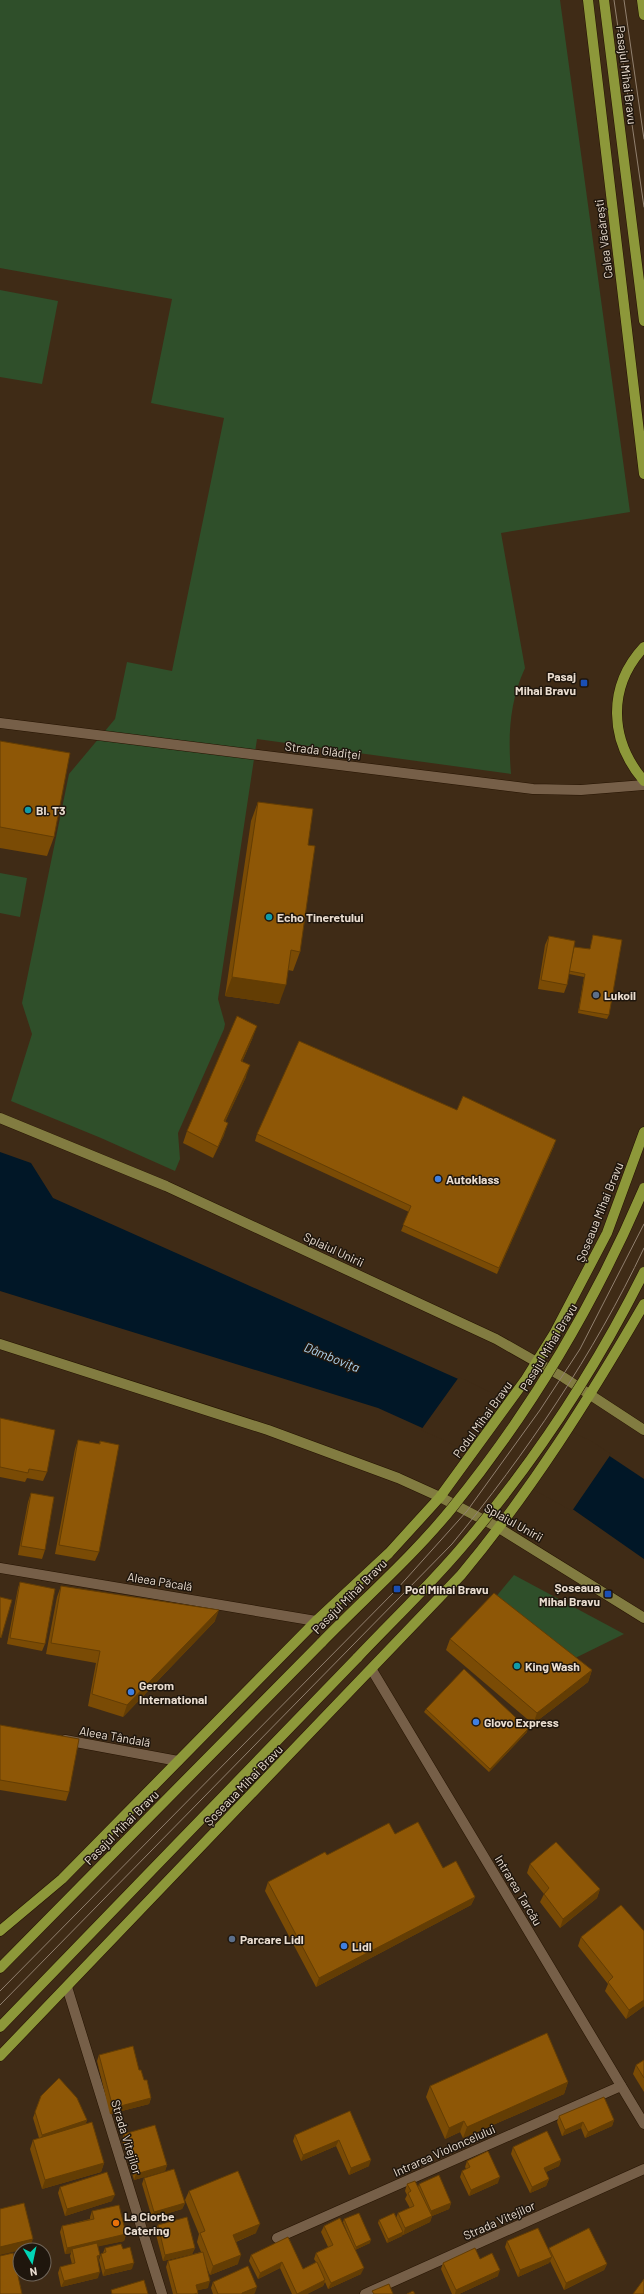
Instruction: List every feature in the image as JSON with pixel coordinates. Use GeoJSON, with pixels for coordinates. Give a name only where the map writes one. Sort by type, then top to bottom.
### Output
{"type":"FeatureCollection","features":[{"type":"Feature","properties":{"kind":"main road","name":"Calea Văcărești"},"geometry":{"type":"LineString","coordinates":[[588,0],[644,474]]}},
{"type":"Feature","properties":{"kind":"main road","name":"Pasajul Mihai Bravu"},"geometry":{"type":"LineString","coordinates":[[604,0],[644,321]]}},
{"type":"Feature","properties":{"kind":"main road"},"geometry":{"type":"LineString","coordinates":[[642,0],[644,15]]}},
{"type":"Feature","properties":{"kind":"main road"},"geometry":{"type":"LineString","coordinates":[[644,647],[629,666],[624,678],[617,710],[618,730],[624,751],[634,769],[644,781]]}},
{"type":"Feature","properties":{"kind":"main road","name":"Splaiul Unirii"},"geometry":{"type":"LineString","coordinates":[[0,1118],[101,1158],[194,1199],[483,1333],[538,1362],[591,1394],[644,1430]]}},
{"type":"Feature","properties":{"kind":"main road","name":"Șoseaua Mihai Bravu"},"geometry":{"type":"LineString","coordinates":[[538,1362],[583,1283],[607,1233],[644,1132]]}},
{"type":"Feature","properties":{"kind":"main road","name":"Pasajul Mihai Bravu"},"geometry":{"type":"LineString","coordinates":[[0,1968],[421,1542],[452,1508],[538,1391],[555,1363],[595,1292],[644,1188]]}},
{"type":"Feature","properties":{"kind":"main road"},"geometry":{"type":"LineString","coordinates":[[0,2027],[461,1548],[501,1498],[566,1408],[619,1321],[644,1272]]}},
{"type":"Feature","properties":{"kind":"main road"},"geometry":{"type":"LineString","coordinates":[[591,1394],[644,1304]]}},
{"type":"Feature","properties":{"kind":"main road","name":"Splaiul Unirii"},"geometry":{"type":"LineString","coordinates":[[0,1344],[326,1450],[440,1497],[500,1528],[644,1618]]}},
{"type":"Feature","properties":{"kind":"main road","name":"Podul Mihai Bravu"},"geometry":{"type":"LineString","coordinates":[[440,1497],[538,1362]]}},
{"type":"Feature","properties":{"kind":"main road","name":"Șoseaua Mihai Bravu"},"geometry":{"type":"LineString","coordinates":[[0,2056],[372,1670],[447,1590],[500,1528],[571,1426],[591,1394]]}},
{"type":"Feature","properties":{"kind":"main road"},"geometry":{"type":"LineString","coordinates":[[0,1931],[62,1879],[316,1621],[389,1553],[440,1497]]}},
{"type":"Feature","properties":{"kind":"street","name":"Strada Glădiței"},"geometry":{"type":"LineString","coordinates":[[0,722],[533,789],[581,790],[644,786]]}},
{"type":"Feature","properties":{"kind":"street","name":"Aleea Păcală"},"geometry":{"type":"LineString","coordinates":[[0,1568],[316,1621]]}},
{"type":"Feature","properties":{"kind":"street","name":"Intrarea Tarcău"},"geometry":{"type":"LineString","coordinates":[[372,1670],[644,2124]]}},
{"type":"Feature","properties":{"kind":"street","name":"Aleea Tândală"},"geometry":{"type":"LineString","coordinates":[[54,1738],[178,1761]]}},
{"type":"Feature","properties":{"kind":"street","name":"Strada Vitejilor"},"geometry":{"type":"LineString","coordinates":[[67,1987],[162,2294]]}},
{"type":"Feature","properties":{"kind":"street","name":"Intrarea Violoncelului"},"geometry":{"type":"LineString","coordinates":[[277,2238],[621,2086]]}},
{"type":"Feature","properties":{"kind":"street","name":"Strada Vitejilor"},"geometry":{"type":"LineString","coordinates":[[365,2294],[644,2169]]}},
{"type":"Feature","properties":{"kind":"green space"},"geometry":{"type":"Polygon","coordinates":[[[0,0],[560,0],[630,512],[501,533],[525,668],[516,694],[511,720],[511,774],[257,739],[218,999],[225,1024],[178,1133],[180,1159],[175,1171],[101,1138],[11,1101],[32,1034],[22,1003],[69,774],[115,719],[127,662],[172,671],[224,418],[151,403],[172,299],[0,268],[0,0]]]}},
{"type":"Feature","properties":{"kind":"green space"},"geometry":{"type":"Polygon","coordinates":[[[0,290],[58,301],[42,384],[0,377],[0,290]]]}},
{"type":"Feature","properties":{"kind":"green space"},"geometry":{"type":"Polygon","coordinates":[[[0,873],[27,878],[20,917],[0,913],[0,873]]]}},
{"type":"Feature","properties":{"kind":"green space"},"geometry":{"type":"Polygon","coordinates":[[[514,1575],[624,1634],[565,1663],[490,1604],[514,1575]]]}},
{"type":"Feature","properties":{"kind":"water","name":"Dâmbovița"},"geometry":{"type":"Polygon","coordinates":[[[0,1152],[31,1163],[53,1198],[474,1386],[590,1443],[644,1479],[644,1559],[561,1501],[449,1440],[378,1408],[0,1291],[0,1152]]]}},
{"type":"Feature","properties":{"kind":"pier"},"geometry":{"type":"Polygon","coordinates":[[[459,1377],[591,1441],[611,1454],[572,1511],[448,1442],[421,1430],[459,1377]]]}},
{"type":"Feature","properties":{"kind":"building","name":"Bl. T3"},"geometry":{"type":"Polygon","coordinates":[[[0,741],[70,753],[54,837],[0,827],[0,741]]]}},
{"type":"Feature","properties":{"kind":"building","name":"Echo Tineretului"},"geometry":{"type":"Polygon","coordinates":[[[258,802],[313,809],[308,845],[315,846],[300,952],[291,950],[286,985],[232,977],[258,802]]]}},
{"type":"Feature","properties":{"kind":"building","name":"Lukoil"},"geometry":{"type":"Polygon","coordinates":[[[593,935],[622,940],[609,1015],[579,1010],[585,974],[569,971],[574,947],[590,949],[593,935]]]}},
{"type":"Feature","properties":{"kind":"building"},"geometry":{"type":"Polygon","coordinates":[[[549,936],[575,941],[567,985],[541,980],[549,936]]]}},
{"type":"Feature","properties":{"kind":"building"},"geometry":{"type":"Polygon","coordinates":[[[237,1016],[257,1026],[241,1061],[250,1065],[224,1121],[228,1123],[218,1147],[187,1131],[237,1016]]]}},
{"type":"Feature","properties":{"kind":"building","name":"Autoklass"},"geometry":{"type":"Polygon","coordinates":[[[299,1041],[457,1110],[463,1096],[556,1140],[499,1268],[403,1225],[411,1206],[257,1134],[299,1041]]]}},
{"type":"Feature","properties":{"kind":"building"},"geometry":{"type":"Polygon","coordinates":[[[0,1418],[55,1430],[47,1472],[29,1469],[28,1473],[0,1467],[0,1418]]]}},
{"type":"Feature","properties":{"kind":"building"},"geometry":{"type":"Polygon","coordinates":[[[78,1440],[100,1444],[100,1441],[119,1445],[99,1552],[59,1545],[78,1440]]]}},
{"type":"Feature","properties":{"kind":"building"},"geometry":{"type":"Polygon","coordinates":[[[31,1493],[54,1497],[45,1550],[21,1546],[31,1493]]]}},
{"type":"Feature","properties":{"kind":"building"},"geometry":{"type":"Polygon","coordinates":[[[20,1582],[55,1589],[45,1644],[10,1638],[20,1582]]]}},
{"type":"Feature","properties":{"kind":"building"},"geometry":{"type":"Polygon","coordinates":[[[61,1586],[219,1610],[127,1705],[92,1694],[100,1651],[51,1643],[61,1586]]]}},
{"type":"Feature","properties":{"kind":"building","name":"King Wash"},"geometry":{"type":"Polygon","coordinates":[[[494,1593],[592,1670],[537,1713],[450,1639],[494,1593]]]}},
{"type":"Feature","properties":{"kind":"building"},"geometry":{"type":"Polygon","coordinates":[[[0,1597],[12,1600],[1,1638],[0,1637],[0,1597]]]}},
{"type":"Feature","properties":{"kind":"building","name":"Glovo Express"},"geometry":{"type":"Polygon","coordinates":[[[464,1669],[528,1729],[490,1769],[426,1709],[464,1669]]]}},
{"type":"Feature","properties":{"kind":"building"},"geometry":{"type":"Polygon","coordinates":[[[0,1725],[79,1739],[69,1792],[0,1780],[0,1725]]]}},
{"type":"Feature","properties":{"kind":"building","name":"Lidl"},"geometry":{"type":"Polygon","coordinates":[[[418,1822],[443,1868],[456,1861],[475,1897],[319,1978],[268,1882],[325,1852],[327,1855],[389,1823],[395,1834],[418,1822]]]}},
{"type":"Feature","properties":{"kind":"building"},"geometry":{"type":"Polygon","coordinates":[[[556,1842],[600,1889],[563,1919],[544,1894],[549,1888],[530,1864],[556,1842]]]}},
{"type":"Feature","properties":{"kind":"building"},"geometry":{"type":"Polygon","coordinates":[[[621,1905],[644,1931],[644,2000],[629,2010],[608,1982],[613,1977],[581,1937],[621,1905]]]}},
{"type":"Feature","properties":{"kind":"building"},"geometry":{"type":"Polygon","coordinates":[[[547,2033],[568,2082],[467,2127],[464,2121],[449,2128],[430,2086],[547,2033]]]}},
{"type":"Feature","properties":{"kind":"building"},"geometry":{"type":"Polygon","coordinates":[[[133,2046],[139,2070],[141,2070],[144,2080],[147,2080],[151,2098],[113,2108],[99,2055],[133,2046]]]}},
{"type":"Feature","properties":{"kind":"building"},"geometry":{"type":"Polygon","coordinates":[[[644,2060],[644,2078],[636,2065],[644,2060]]]}},
{"type":"Feature","properties":{"kind":"building"},"geometry":{"type":"Polygon","coordinates":[[[59,2078],[77,2098],[87,2120],[42,2135],[35,2112],[41,2096],[59,2078]]]}},
{"type":"Feature","properties":{"kind":"building"},"geometry":{"type":"Polygon","coordinates":[[[604,2097],[614,2120],[588,2132],[583,2122],[565,2130],[559,2116],[604,2097]]]}},
{"type":"Feature","properties":{"kind":"building"},"geometry":{"type":"Polygon","coordinates":[[[350,2111],[371,2160],[351,2168],[339,2140],[303,2155],[295,2135],[350,2111]]]}},
{"type":"Feature","properties":{"kind":"building"},"geometry":{"type":"Polygon","coordinates":[[[92,2122],[104,2163],[45,2180],[33,2140],[92,2122]]]}},
{"type":"Feature","properties":{"kind":"building"},"geometry":{"type":"Polygon","coordinates":[[[155,2125],[167,2165],[136,2174],[124,2134],[155,2125]]]}},
{"type":"Feature","properties":{"kind":"building"},"geometry":{"type":"Polygon","coordinates":[[[547,2131],[561,2160],[544,2168],[549,2179],[532,2187],[513,2147],[547,2131]]]}},
{"type":"Feature","properties":{"kind":"building"},"geometry":{"type":"Polygon","coordinates":[[[488,2151],[500,2177],[471,2190],[462,2171],[470,2167],[467,2161],[488,2151]]]}},
{"type":"Feature","properties":{"kind":"building"},"geometry":{"type":"Polygon","coordinates":[[[174,2169],[185,2203],[154,2212],[144,2178],[174,2169]]]}},
{"type":"Feature","properties":{"kind":"building"},"geometry":{"type":"Polygon","coordinates":[[[238,2171],[260,2224],[233,2235],[241,2255],[213,2266],[200,2233],[205,2231],[189,2191],[238,2171]]]}},
{"type":"Feature","properties":{"kind":"building"},"geometry":{"type":"Polygon","coordinates":[[[107,2172],[115,2195],[67,2209],[60,2187],[107,2172]]]}},
{"type":"Feature","properties":{"kind":"building"},"geometry":{"type":"Polygon","coordinates":[[[439,2175],[451,2203],[431,2211],[419,2184],[439,2175]]]}},
{"type":"Feature","properties":{"kind":"building"},"geometry":{"type":"Polygon","coordinates":[[[415,2181],[432,2216],[405,2228],[398,2213],[414,2206],[408,2193],[411,2191],[407,2184],[415,2181]]]}},
{"type":"Feature","properties":{"kind":"building"},"geometry":{"type":"Polygon","coordinates":[[[24,2203],[33,2239],[21,2242],[12,2242],[12,2244],[0,2247],[0,2209],[24,2203]]]}},
{"type":"Feature","properties":{"kind":"building"},"geometry":{"type":"Polygon","coordinates":[[[119,2205],[126,2234],[67,2248],[62,2226],[94,2219],[92,2211],[119,2205]]]}},
{"type":"Feature","properties":{"kind":"building"},"geometry":{"type":"Polygon","coordinates":[[[359,2213],[371,2240],[356,2247],[344,2219],[359,2213]]]}},
{"type":"Feature","properties":{"kind":"building"},"geometry":{"type":"Polygon","coordinates":[[[394,2213],[403,2232],[388,2239],[379,2220],[394,2213]]]}},
{"type":"Feature","properties":{"kind":"building"},"geometry":{"type":"Polygon","coordinates":[[[187,2217],[195,2248],[165,2255],[158,2225],[187,2217]]]}},
{"type":"Feature","properties":{"kind":"building"},"geometry":{"type":"Polygon","coordinates":[[[340,2218],[364,2268],[331,2283],[316,2253],[333,2245],[324,2226],[340,2218]]]}},
{"type":"Feature","properties":{"kind":"building"},"geometry":{"type":"Polygon","coordinates":[[[538,2228],[552,2257],[520,2270],[507,2241],[538,2228]]]}},
{"type":"Feature","properties":{"kind":"building"},"geometry":{"type":"Polygon","coordinates":[[[589,2228],[607,2264],[566,2283],[549,2248],[589,2228]]]}},
{"type":"Feature","properties":{"kind":"building"},"geometry":{"type":"Polygon","coordinates":[[[288,2237],[303,2269],[317,2262],[325,2280],[297,2294],[282,2262],[260,2273],[251,2255],[288,2237]]]}},
{"type":"Feature","properties":{"kind":"building"},"geometry":{"type":"Polygon","coordinates":[[[97,2243],[100,2255],[97,2256],[100,2272],[64,2281],[60,2267],[75,2263],[72,2249],[97,2243]]]}},
{"type":"Feature","properties":{"kind":"building"},"geometry":{"type":"Polygon","coordinates":[[[121,2244],[123,2249],[130,2247],[134,2263],[105,2270],[101,2254],[106,2252],[105,2248],[121,2244]]]}},
{"type":"Feature","properties":{"kind":"building"},"geometry":{"type":"Polygon","coordinates":[[[475,2248],[480,2259],[492,2253],[500,2270],[456,2290],[443,2263],[475,2248]]]}},
{"type":"Feature","properties":{"kind":"building"},"geometry":{"type":"Polygon","coordinates":[[[203,2252],[210,2281],[196,2285],[198,2293],[177,2294],[168,2261],[203,2252]]]}},
{"type":"Feature","properties":{"kind":"building"},"geometry":{"type":"Polygon","coordinates":[[[12,2253],[12,2282],[19,2282],[22,2294],[0,2294],[0,2256],[12,2253]]]}},
{"type":"Feature","properties":{"kind":"building"},"geometry":{"type":"Polygon","coordinates":[[[248,2266],[257,2287],[242,2294],[218,2294],[213,2282],[248,2266]]]}},
{"type":"Feature","properties":{"kind":"building"},"geometry":{"type":"Polygon","coordinates":[[[644,2279],[644,2294],[633,2294],[644,2279]]]}},
{"type":"Feature","properties":{"kind":"building"},"geometry":{"type":"Polygon","coordinates":[[[144,2280],[148,2294],[112,2294],[111,2290],[144,2280]]]}},
{"type":"Feature","properties":{"kind":"building"},"geometry":{"type":"Polygon","coordinates":[[[389,2284],[393,2294],[374,2294],[372,2291],[389,2284]]]}},
{"type":"Feature","properties":{"kind":"building"},"geometry":{"type":"Polygon","coordinates":[[[413,2291],[415,2294],[407,2294],[413,2291]]]}},
{"type":"Feature","properties":{"kind":"tram line"},"geometry":{"type":"LineString","coordinates":[[614,0],[644,207]]}},
{"type":"Feature","properties":{"kind":"tram line"},"geometry":{"type":"LineString","coordinates":[[624,0],[644,139]]}},
{"type":"Feature","properties":{"kind":"tram line"},"geometry":{"type":"LineString","coordinates":[[0,1991],[397,1589],[467,1511],[540,1410],[580,1349],[644,1224]]}},
{"type":"Feature","properties":{"kind":"tram line"},"geometry":{"type":"LineString","coordinates":[[0,2005],[452,1544],[506,1475],[557,1402],[581,1365],[644,1248]]}},
{"type":"Feature","properties":{"kind":"place","name":"Pasaj Mihai Bravu"},"geometry":{"type":"Point","coordinates":[584,683]}},
{"type":"Feature","properties":{"kind":"place","name":"Bl. T3"},"geometry":{"type":"Point","coordinates":[28,810]}},
{"type":"Feature","properties":{"kind":"place","name":"Echo Tineretului"},"geometry":{"type":"Point","coordinates":[269,917]}},
{"type":"Feature","properties":{"kind":"place","name":"Lukoil"},"geometry":{"type":"Point","coordinates":[596,995]}},
{"type":"Feature","properties":{"kind":"place","name":"Autoklass"},"geometry":{"type":"Point","coordinates":[438,1179]}},
{"type":"Feature","properties":{"kind":"place","name":"Pod Mihai Bravu"},"geometry":{"type":"Point","coordinates":[397,1589]}},
{"type":"Feature","properties":{"kind":"place","name":"Șoseaua Mihai Bravu"},"geometry":{"type":"Point","coordinates":[608,1594]}},
{"type":"Feature","properties":{"kind":"place","name":"King Wash"},"geometry":{"type":"Point","coordinates":[517,1666]}},
{"type":"Feature","properties":{"kind":"place","name":"Gerom International"},"geometry":{"type":"Point","coordinates":[131,1692]}},
{"type":"Feature","properties":{"kind":"place","name":"Glovo Express"},"geometry":{"type":"Point","coordinates":[476,1722]}},
{"type":"Feature","properties":{"kind":"place","name":"Parcare Lidl"},"geometry":{"type":"Point","coordinates":[232,1939]}},
{"type":"Feature","properties":{"kind":"place","name":"Lidl"},"geometry":{"type":"Point","coordinates":[344,1946]}},
{"type":"Feature","properties":{"kind":"place","name":"La Ciorbe Catering"},"geometry":{"type":"Point","coordinates":[116,2223]}}]}
